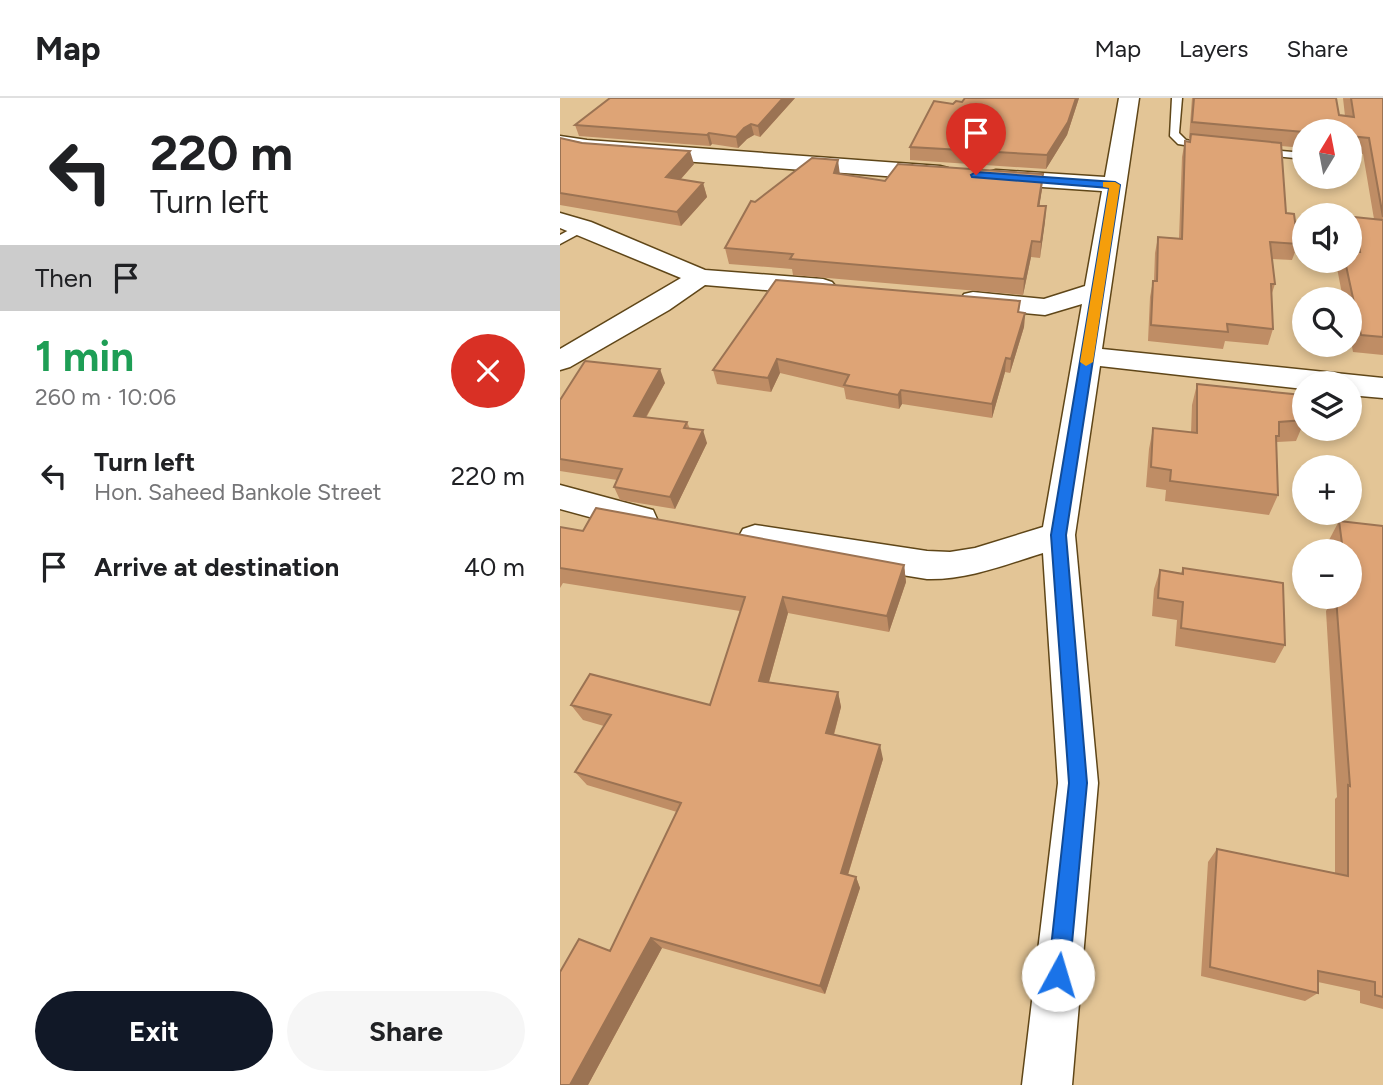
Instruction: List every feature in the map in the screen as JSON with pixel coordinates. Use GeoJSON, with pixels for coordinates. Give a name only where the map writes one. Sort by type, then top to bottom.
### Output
{"type":"FeatureCollection","features":[{"type":"Feature","properties":{"kind":"street"},"geometry":{"type":"LineString","coordinates":[[1047,1085],[1078,783],[1058,535],[1129,98]]}},
{"type":"Feature","properties":{"kind":"street"},"geometry":{"type":"LineString","coordinates":[[560,142],[587,147],[1115,185]]}},
{"type":"Feature","properties":{"kind":"street"},"geometry":{"type":"LineString","coordinates":[[571,223],[700,277],[852,289]]}},
{"type":"Feature","properties":{"kind":"street"},"geometry":{"type":"LineString","coordinates":[[560,361],[660,304],[700,277]]}},
{"type":"Feature","properties":{"kind":"street"},"geometry":{"type":"LineString","coordinates":[[949,298],[1045,307],[1097,291]]}},
{"type":"Feature","properties":{"kind":"street"},"geometry":{"type":"LineString","coordinates":[[1087,356],[1292,378]]}},
{"type":"Feature","properties":{"kind":"street"},"geometry":{"type":"LineString","coordinates":[[1362,386],[1383,388]]}},
{"type":"Feature","properties":{"kind":"street"},"geometry":{"type":"LineString","coordinates":[[560,497],[625,516],[676,525]]}},
{"type":"Feature","properties":{"kind":"street"},"geometry":{"type":"LineString","coordinates":[[727,533],[927,565],[950,566],[1058,535]]}},
{"type":"Feature","properties":{"kind":"lane"},"geometry":{"type":"LineString","coordinates":[[1177,98],[1174,135],[1182,142],[1194,146],[1222,149]]}},
{"type":"Feature","properties":{"kind":"lane"},"geometry":{"type":"LineString","coordinates":[[1249,151],[1292,155]]}},
{"type":"Feature","properties":{"kind":"lane"},"geometry":{"type":"LineString","coordinates":[[560,240],[571,223]]}},
{"type":"Feature","properties":{"kind":"building"},"geometry":{"type":"Polygon","coordinates":[[[610,98],[783,98],[758,126],[751,124],[736,137],[575,125],[610,98]]]}},
{"type":"Feature","properties":{"kind":"building"},"geometry":{"type":"Polygon","coordinates":[[[965,98],[1076,98],[1068,122],[1047,155],[910,147],[934,101],[953,104],[956,101],[962,102],[965,98]]]}},
{"type":"Feature","properties":{"kind":"building"},"geometry":{"type":"Polygon","coordinates":[[[1194,98],[1336,98],[1339,115],[1354,117],[1351,98],[1383,98],[1383,217],[1369,138],[1362,137],[1362,119],[1292,119],[1292,131],[1192,122],[1194,98]]]}},
{"type":"Feature","properties":{"kind":"building"},"geometry":{"type":"Polygon","coordinates":[[[1191,134],[1281,143],[1286,213],[1292,214],[1292,244],[1270,242],[1275,284],[1271,284],[1273,329],[1227,324],[1228,332],[1151,325],[1153,281],[1157,281],[1158,237],[1182,239],[1185,141],[1190,142],[1191,134]]]}},
{"type":"Feature","properties":{"kind":"building"},"geometry":{"type":"Polygon","coordinates":[[[560,138],[582,143],[690,151],[666,177],[703,183],[677,212],[560,193],[560,138]]]}},
{"type":"Feature","properties":{"kind":"building"},"geometry":{"type":"Polygon","coordinates":[[[812,158],[838,160],[834,173],[885,181],[898,164],[1043,174],[1038,206],[1046,206],[1041,242],[1032,241],[1024,279],[790,259],[793,254],[725,248],[751,201],[755,202],[812,158]]]}},
{"type":"Feature","properties":{"kind":"building"},"geometry":{"type":"Polygon","coordinates":[[[1362,218],[1383,220],[1383,337],[1362,335],[1362,287],[1351,287],[1348,273],[1362,273],[1362,218]]]}},
{"type":"Feature","properties":{"kind":"building"},"geometry":{"type":"Polygon","coordinates":[[[776,280],[1020,301],[1018,312],[1025,313],[1011,359],[1006,358],[992,404],[901,390],[898,395],[844,385],[849,375],[777,359],[768,378],[713,370],[776,280]]]}},
{"type":"Feature","properties":{"kind":"building"},"geometry":{"type":"Polygon","coordinates":[[[585,361],[660,369],[634,416],[687,422],[684,428],[703,430],[670,497],[614,487],[622,469],[560,459],[560,400],[585,361]]]}},
{"type":"Feature","properties":{"kind":"building"},"geometry":{"type":"Polygon","coordinates":[[[1197,384],[1292,394],[1292,421],[1279,422],[1279,436],[1276,436],[1278,495],[1170,481],[1171,470],[1151,467],[1153,428],[1197,433],[1197,384]]]}},
{"type":"Feature","properties":{"kind":"building"},"geometry":{"type":"Polygon","coordinates":[[[596,508],[904,565],[887,616],[783,597],[759,681],[838,692],[826,733],[880,745],[841,873],[856,877],[820,986],[651,938],[570,1085],[560,1085],[560,972],[579,939],[610,951],[681,803],[575,772],[611,715],[571,705],[590,674],[710,705],[745,597],[560,568],[560,527],[583,531],[596,508]]]}},
{"type":"Feature","properties":{"kind":"building"},"geometry":{"type":"Polygon","coordinates":[[[1340,525],[1383,526],[1383,997],[1375,995],[1375,982],[1318,971],[1318,993],[1210,967],[1217,849],[1348,876],[1348,785],[1350,786],[1337,609],[1362,609],[1362,539],[1341,539],[1340,525]]]}},
{"type":"Feature","properties":{"kind":"building"},"geometry":{"type":"Polygon","coordinates":[[[1183,568],[1283,583],[1285,645],[1181,628],[1183,602],[1158,598],[1160,570],[1183,574],[1183,568]]]}},
{"type":"Feature","properties":{"kind":"slow traffic"},"geometry":{"type":"LineString","coordinates":[[1086,362],[1115,185],[1106,185]]}},
{"type":"Feature","properties":{"kind":"route"},"geometry":{"type":"LineString","coordinates":[[976,175],[1115,185],[1058,535],[1078,783],[1058,975]]}}]}
